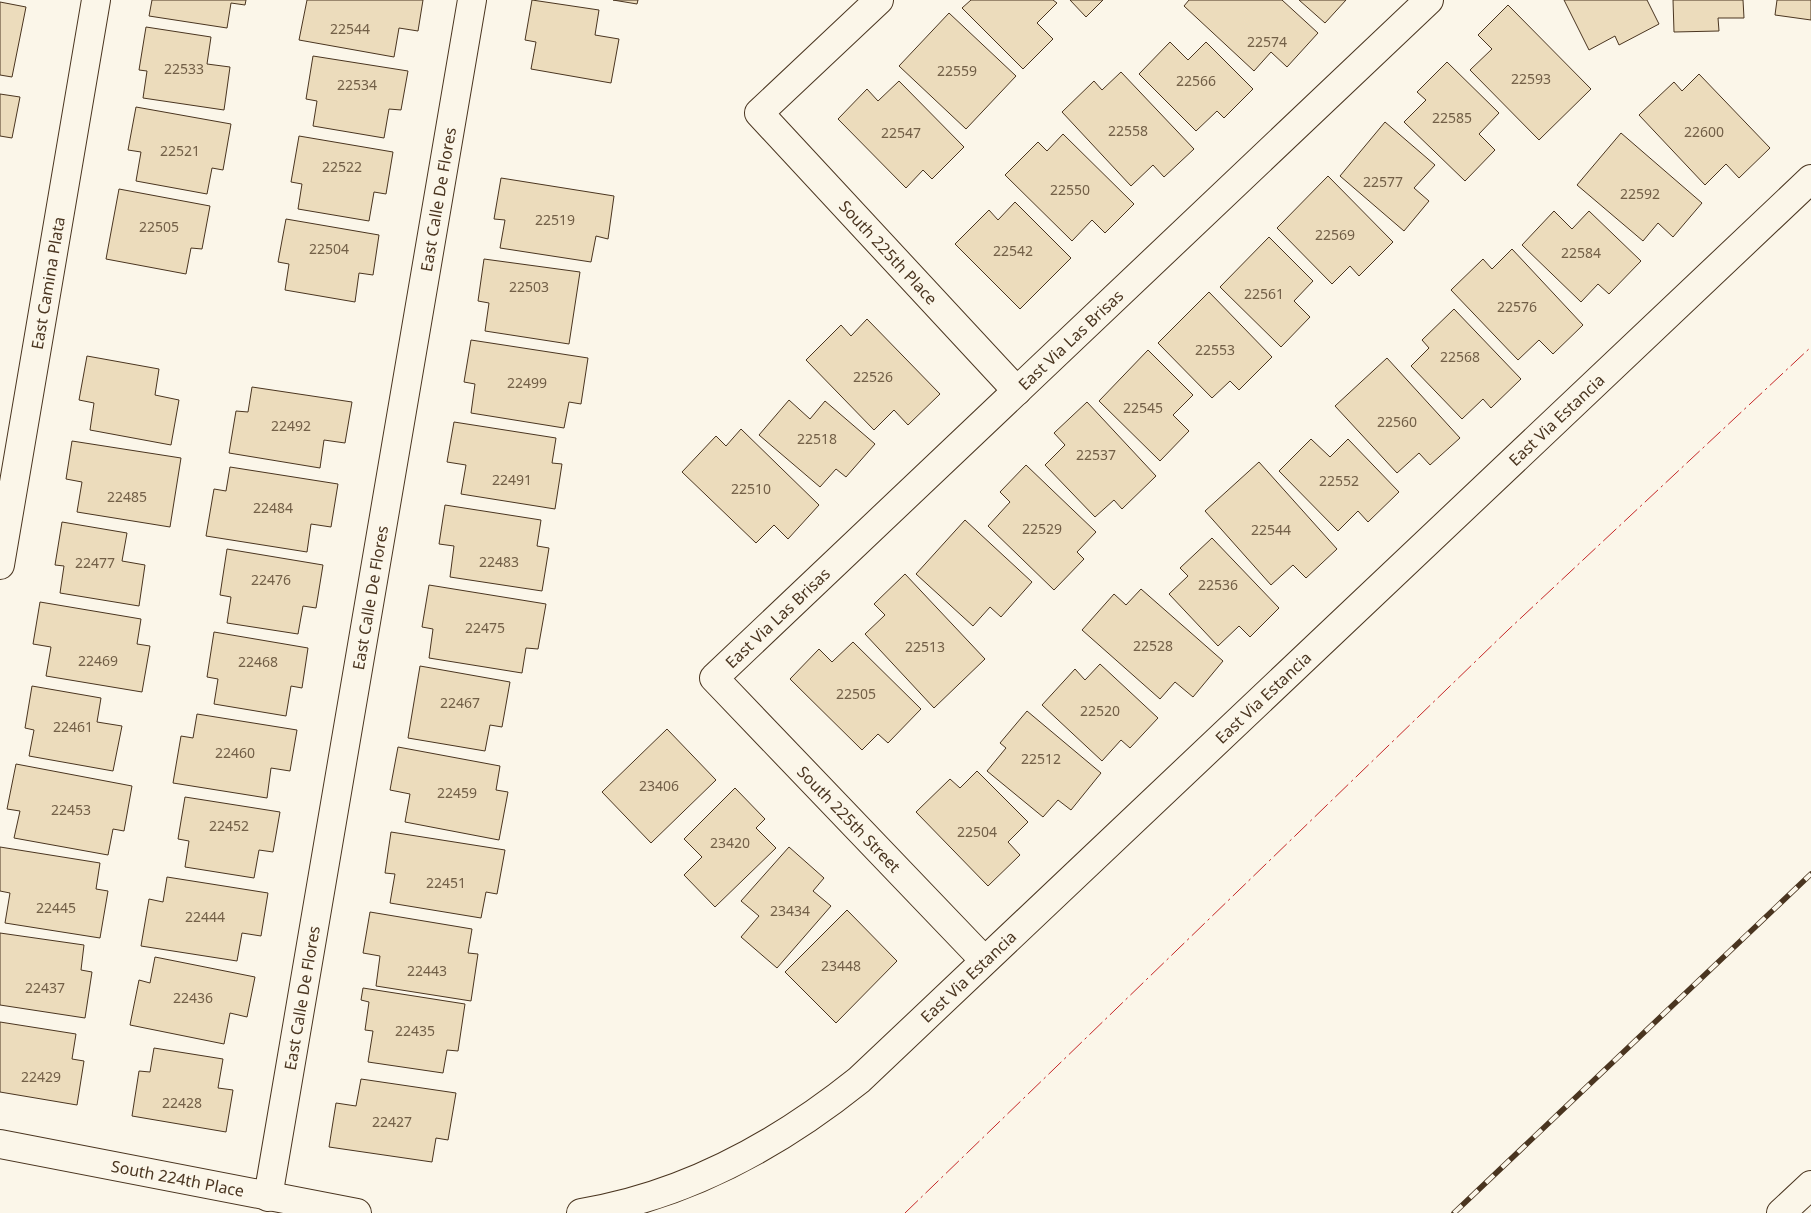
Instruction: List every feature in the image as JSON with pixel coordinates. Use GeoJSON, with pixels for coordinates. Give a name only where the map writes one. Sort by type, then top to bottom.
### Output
{"type":"FeatureCollection","features":[{"type":"Feature","properties":{"kind":"street","name":"East Camina Plata"},"geometry":{"type":"LineString","coordinates":[[0,564],[96,0]]}},
{"type":"Feature","properties":{"kind":"street","name":"East Calle De Flores"},"geometry":{"type":"LineString","coordinates":[[268,1197],[472,0]]}},
{"type":"Feature","properties":{"kind":"street","name":"South 225th Place"},"geometry":{"type":"LineString","coordinates":[[879,0],[759,114],[1018,391]]}},
{"type":"Feature","properties":{"kind":"street","name":"East Via Las Brisas"},"geometry":{"type":"LineString","coordinates":[[714,678],[1429,0]]}},
{"type":"Feature","properties":{"kind":"street","name":"East Via Estancia"},"geometry":{"type":"LineString","coordinates":[[581,1213],[637,1201],[691,1182],[775,1140],[824,1108],[859,1080],[1811,179]]}},
{"type":"Feature","properties":{"kind":"street","name":"South 225th Street"},"geometry":{"type":"LineString","coordinates":[[714,678],[984,960]]}},
{"type":"Feature","properties":{"kind":"street","name":"South 224th Place"},"geometry":{"type":"LineString","coordinates":[[0,1144],[357,1213]]}},
{"type":"Feature","properties":{"kind":"street"},"geometry":{"type":"LineString","coordinates":[[1781,1213],[1811,1185]]}},
{"type":"Feature","properties":{"kind":"building"},"geometry":{"type":"Polygon","coordinates":[[[152,0],[246,0],[245,5],[231,3],[227,28],[149,16],[152,0]]]}},
{"type":"Feature","properties":{"kind":"building"},"geometry":{"type":"Polygon","coordinates":[[[307,0],[423,0],[418,31],[399,28],[394,57],[299,40],[307,0]]]}},
{"type":"Feature","properties":{"kind":"building"},"geometry":{"type":"Polygon","coordinates":[[[532,0],[599,10],[595,35],[619,39],[611,83],[531,69],[536,42],[525,40],[532,0]]]}},
{"type":"Feature","properties":{"kind":"building"},"geometry":{"type":"Polygon","coordinates":[[[613,0],[638,0],[637,4],[613,0]]]}},
{"type":"Feature","properties":{"kind":"building"},"geometry":{"type":"Polygon","coordinates":[[[971,0],[1053,0],[1057,3],[1037,23],[1053,39],[1023,69],[962,8],[971,0]]]}},
{"type":"Feature","properties":{"kind":"building"},"geometry":{"type":"Polygon","coordinates":[[[1070,0],[1103,0],[1086,17],[1070,0]]]}},
{"type":"Feature","properties":{"kind":"building"},"geometry":{"type":"Polygon","coordinates":[[[1189,0],[1282,0],[1318,33],[1287,67],[1271,52],[1254,71],[1184,6],[1189,0]]]}},
{"type":"Feature","properties":{"kind":"building"},"geometry":{"type":"Polygon","coordinates":[[[1299,0],[1346,0],[1325,23],[1299,0]]]}},
{"type":"Feature","properties":{"kind":"building"},"geometry":{"type":"Polygon","coordinates":[[[1564,0],[1647,0],[1659,24],[1619,45],[1615,36],[1589,50],[1564,0]]]}},
{"type":"Feature","properties":{"kind":"building"},"geometry":{"type":"Polygon","coordinates":[[[1673,0],[1743,0],[1744,18],[1718,18],[1719,31],[1674,32],[1673,0]]]}},
{"type":"Feature","properties":{"kind":"building"},"geometry":{"type":"Polygon","coordinates":[[[1777,0],[1811,0],[1811,20],[1775,15],[1777,0]]]}},
{"type":"Feature","properties":{"kind":"building"},"geometry":{"type":"Polygon","coordinates":[[[0,2],[26,7],[12,77],[0,75],[0,2]]]}},
{"type":"Feature","properties":{"kind":"building"},"geometry":{"type":"Polygon","coordinates":[[[1508,5],[1591,89],[1539,140],[1470,70],[1492,49],[1478,35],[1508,5]]]}},
{"type":"Feature","properties":{"kind":"building"},"geometry":{"type":"Polygon","coordinates":[[[949,13],[1016,76],[966,129],[899,66],[949,13]]]}},
{"type":"Feature","properties":{"kind":"building"},"geometry":{"type":"Polygon","coordinates":[[[146,27],[211,37],[207,64],[230,67],[224,110],[143,98],[147,71],[139,70],[146,27]]]}},
{"type":"Feature","properties":{"kind":"building"},"geometry":{"type":"Polygon","coordinates":[[[1170,42],[1188,60],[1206,42],[1253,89],[1224,118],[1217,111],[1196,131],[1139,74],[1170,42]]]}},
{"type":"Feature","properties":{"kind":"building"},"geometry":{"type":"Polygon","coordinates":[[[313,56],[408,71],[401,110],[389,109],[384,138],[313,126],[317,101],[306,99],[313,56]]]}},
{"type":"Feature","properties":{"kind":"building"},"geometry":{"type":"Polygon","coordinates":[[[1447,62],[1499,113],[1479,134],[1495,150],[1465,181],[1404,122],[1426,100],[1417,92],[1447,62]]]}},
{"type":"Feature","properties":{"kind":"building"},"geometry":{"type":"Polygon","coordinates":[[[1121,72],[1194,149],[1164,177],[1153,165],[1131,186],[1062,112],[1094,81],[1102,90],[1121,72]]]}},
{"type":"Feature","properties":{"kind":"building"},"geometry":{"type":"Polygon","coordinates":[[[1699,74],[1770,148],[1739,178],[1726,164],[1705,185],[1639,115],[1674,82],[1682,91],[1699,74]]]}},
{"type":"Feature","properties":{"kind":"building"},"geometry":{"type":"Polygon","coordinates":[[[899,81],[964,147],[932,179],[923,170],[906,188],[838,119],[867,89],[878,101],[899,81]]]}},
{"type":"Feature","properties":{"kind":"building"},"geometry":{"type":"Polygon","coordinates":[[[0,94],[20,97],[12,138],[0,136],[0,94]]]}},
{"type":"Feature","properties":{"kind":"building"},"geometry":{"type":"Polygon","coordinates":[[[136,107],[231,124],[223,170],[212,168],[207,194],[136,181],[141,152],[128,150],[136,107]]]}},
{"type":"Feature","properties":{"kind":"building"},"geometry":{"type":"Polygon","coordinates":[[[1385,122],[1435,165],[1414,188],[1429,201],[1404,231],[1340,176],[1385,122]]]}},
{"type":"Feature","properties":{"kind":"building"},"geometry":{"type":"Polygon","coordinates":[[[1621,133],[1702,203],[1673,237],[1658,223],[1643,241],[1577,185],[1621,133]]]}},
{"type":"Feature","properties":{"kind":"building"},"geometry":{"type":"Polygon","coordinates":[[[1063,134],[1134,204],[1105,233],[1092,220],[1072,241],[1005,175],[1038,142],[1047,151],[1063,134]]]}},
{"type":"Feature","properties":{"kind":"building"},"geometry":{"type":"Polygon","coordinates":[[[299,136],[393,152],[386,194],[374,192],[369,221],[298,209],[302,184],[291,182],[299,136]]]}},
{"type":"Feature","properties":{"kind":"building"},"geometry":{"type":"Polygon","coordinates":[[[1328,176],[1393,242],[1359,276],[1350,266],[1332,284],[1277,228],[1328,176]]]}},
{"type":"Feature","properties":{"kind":"building"},"geometry":{"type":"Polygon","coordinates":[[[501,178],[614,196],[608,239],[596,236],[591,262],[500,248],[505,220],[494,219],[501,178]]]}},
{"type":"Feature","properties":{"kind":"building"},"geometry":{"type":"Polygon","coordinates":[[[119,189],[210,206],[202,249],[191,248],[186,274],[106,259],[119,189]]]}},
{"type":"Feature","properties":{"kind":"building"},"geometry":{"type":"Polygon","coordinates":[[[1015,202],[1071,258],[1020,309],[955,244],[989,210],[998,220],[1015,202]]]}},
{"type":"Feature","properties":{"kind":"building"},"geometry":{"type":"Polygon","coordinates":[[[1554,211],[1572,229],[1589,211],[1641,261],[1609,294],[1598,284],[1581,302],[1522,245],[1554,211]]]}},
{"type":"Feature","properties":{"kind":"building"},"geometry":{"type":"Polygon","coordinates":[[[286,219],[379,235],[373,275],[359,273],[355,302],[285,290],[289,264],[278,262],[286,219]]]}},
{"type":"Feature","properties":{"kind":"building"},"geometry":{"type":"Polygon","coordinates":[[[1269,237],[1313,281],[1294,301],[1310,317],[1281,347],[1220,287],[1269,237]]]}},
{"type":"Feature","properties":{"kind":"building"},"geometry":{"type":"Polygon","coordinates":[[[1512,249],[1583,325],[1553,354],[1539,340],[1518,360],[1451,290],[1483,259],[1492,269],[1512,249]]]}},
{"type":"Feature","properties":{"kind":"building"},"geometry":{"type":"Polygon","coordinates":[[[484,259],[580,272],[569,344],[485,331],[489,303],[478,301],[484,259]]]}},
{"type":"Feature","properties":{"kind":"building"},"geometry":{"type":"Polygon","coordinates":[[[1209,292],[1272,357],[1239,390],[1230,381],[1212,398],[1158,343],[1209,292]]]}},
{"type":"Feature","properties":{"kind":"building"},"geometry":{"type":"Polygon","coordinates":[[[1454,309],[1521,379],[1491,408],[1483,399],[1462,419],[1411,366],[1429,348],[1422,340],[1454,309]]]}},
{"type":"Feature","properties":{"kind":"building"},"geometry":{"type":"Polygon","coordinates":[[[867,319],[940,394],[908,425],[894,410],[874,430],[806,360],[841,325],[851,336],[867,319]]]}},
{"type":"Feature","properties":{"kind":"building"},"geometry":{"type":"Polygon","coordinates":[[[471,340],[588,358],[581,404],[569,402],[564,428],[471,413],[475,384],[464,382],[471,340]]]}},
{"type":"Feature","properties":{"kind":"building"},"geometry":{"type":"Polygon","coordinates":[[[1148,350],[1193,395],[1173,415],[1189,431],[1160,461],[1099,401],[1148,350]]]}},
{"type":"Feature","properties":{"kind":"building"},"geometry":{"type":"Polygon","coordinates":[[[87,356],[159,369],[155,395],[179,400],[171,445],[90,430],[94,403],[79,400],[87,356]]]}},
{"type":"Feature","properties":{"kind":"building"},"geometry":{"type":"Polygon","coordinates":[[[1387,358],[1460,438],[1430,465],[1419,453],[1397,473],[1335,406],[1387,358]]]}},
{"type":"Feature","properties":{"kind":"building"},"geometry":{"type":"Polygon","coordinates":[[[252,387],[352,402],[345,443],[324,440],[320,468],[229,453],[236,411],[248,412],[252,387]]]}},
{"type":"Feature","properties":{"kind":"building"},"geometry":{"type":"Polygon","coordinates":[[[789,400],[810,419],[825,401],[875,444],[846,477],[836,469],[820,487],[759,435],[789,400]]]}},
{"type":"Feature","properties":{"kind":"building"},"geometry":{"type":"Polygon","coordinates":[[[1087,402],[1156,476],[1122,509],[1114,500],[1095,517],[1045,465],[1065,445],[1054,433],[1087,402]]]}},
{"type":"Feature","properties":{"kind":"building"},"geometry":{"type":"Polygon","coordinates":[[[454,422],[556,438],[552,463],[562,464],[555,509],[461,494],[466,465],[447,462],[454,422]]]}},
{"type":"Feature","properties":{"kind":"building"},"geometry":{"type":"Polygon","coordinates":[[[741,429],[819,505],[788,539],[774,525],[756,543],[682,472],[716,436],[726,446],[741,429]]]}},
{"type":"Feature","properties":{"kind":"building"},"geometry":{"type":"Polygon","coordinates":[[[1311,439],[1330,457],[1348,439],[1399,492],[1368,522],[1358,511],[1338,531],[1279,471],[1311,439]]]}},
{"type":"Feature","properties":{"kind":"building"},"geometry":{"type":"Polygon","coordinates":[[[72,441],[181,458],[170,527],[77,512],[82,482],[66,479],[72,441]]]}},
{"type":"Feature","properties":{"kind":"building"},"geometry":{"type":"Polygon","coordinates":[[[1259,462],[1337,549],[1306,578],[1293,565],[1271,585],[1205,511],[1259,462]]]}},
{"type":"Feature","properties":{"kind":"building"},"geometry":{"type":"Polygon","coordinates":[[[1026,465],[1096,532],[1077,552],[1084,559],[1054,590],[988,526],[1010,502],[1000,492],[1026,465]]]}},
{"type":"Feature","properties":{"kind":"building"},"geometry":{"type":"Polygon","coordinates":[[[230,467],[338,484],[331,527],[311,524],[307,552],[206,536],[214,489],[226,491],[230,467]]]}},
{"type":"Feature","properties":{"kind":"building"},"geometry":{"type":"Polygon","coordinates":[[[445,505],[541,520],[537,546],[549,548],[542,591],[450,577],[454,546],[439,544],[445,505]]]}},
{"type":"Feature","properties":{"kind":"building"},"geometry":{"type":"Polygon","coordinates":[[[965,520],[1032,582],[1001,617],[990,607],[973,626],[916,574],[965,520]]]}},
{"type":"Feature","properties":{"kind":"building"},"geometry":{"type":"Polygon","coordinates":[[[62,522],[127,533],[122,561],[145,565],[139,606],[60,593],[64,566],[55,565],[62,522]]]}},
{"type":"Feature","properties":{"kind":"building"},"geometry":{"type":"Polygon","coordinates":[[[1212,538],[1279,608],[1250,637],[1239,626],[1218,646],[1169,594],[1188,576],[1180,568],[1212,538]]]}},
{"type":"Feature","properties":{"kind":"building"},"geometry":{"type":"Polygon","coordinates":[[[227,549],[323,565],[316,608],[303,606],[298,634],[227,623],[231,597],[220,595],[227,549]]]}},
{"type":"Feature","properties":{"kind":"building"},"geometry":{"type":"Polygon","coordinates":[[[905,574],[985,659],[934,708],[865,634],[885,615],[874,604],[905,574]]]}},
{"type":"Feature","properties":{"kind":"building"},"geometry":{"type":"Polygon","coordinates":[[[429,585],[546,604],[538,649],[526,648],[522,673],[429,658],[433,629],[422,627],[429,585]]]}},
{"type":"Feature","properties":{"kind":"building"},"geometry":{"type":"Polygon","coordinates":[[[1141,589],[1223,661],[1193,697],[1175,682],[1160,699],[1082,630],[1114,594],[1126,605],[1141,589]]]}},
{"type":"Feature","properties":{"kind":"building"},"geometry":{"type":"Polygon","coordinates":[[[40,602],[141,619],[137,644],[150,646],[142,692],[46,676],[51,647],[33,644],[40,602]]]}},
{"type":"Feature","properties":{"kind":"building"},"geometry":{"type":"Polygon","coordinates":[[[214,632],[308,648],[302,688],[291,686],[286,716],[214,704],[218,679],[207,677],[214,632]]]}},
{"type":"Feature","properties":{"kind":"building"},"geometry":{"type":"Polygon","coordinates":[[[853,642],[921,709],[888,743],[878,734],[862,750],[790,679],[819,649],[832,662],[853,642]]]}},
{"type":"Feature","properties":{"kind":"building"},"geometry":{"type":"Polygon","coordinates":[[[1100,664],[1158,718],[1130,748],[1121,740],[1102,761],[1042,705],[1075,669],[1085,680],[1100,664]]]}},
{"type":"Feature","properties":{"kind":"building"},"geometry":{"type":"Polygon","coordinates":[[[420,666],[510,682],[502,727],[490,725],[485,751],[408,738],[420,666]]]}},
{"type":"Feature","properties":{"kind":"building"},"geometry":{"type":"Polygon","coordinates":[[[32,686],[101,698],[97,722],[122,726],[113,771],[29,756],[34,730],[25,728],[32,686]]]}},
{"type":"Feature","properties":{"kind":"building"},"geometry":{"type":"Polygon","coordinates":[[[1027,711],[1101,773],[1071,810],[1058,800],[1043,817],[987,771],[1006,748],[1000,743],[1027,711]]]}},
{"type":"Feature","properties":{"kind":"building"},"geometry":{"type":"Polygon","coordinates":[[[197,714],[297,730],[290,771],[271,768],[267,798],[173,783],[181,736],[193,738],[197,714]]]}},
{"type":"Feature","properties":{"kind":"building"},"geometry":{"type":"Polygon","coordinates":[[[667,729],[716,780],[651,843],[602,792],[667,729]]]}},
{"type":"Feature","properties":{"kind":"building"},"geometry":{"type":"Polygon","coordinates":[[[398,747],[500,766],[496,790],[508,792],[499,840],[405,822],[410,794],[390,790],[398,747]]]}},
{"type":"Feature","properties":{"kind":"building"},"geometry":{"type":"Polygon","coordinates":[[[16,764],[132,786],[124,831],[113,829],[108,855],[14,838],[20,811],[7,809],[16,764]]]}},
{"type":"Feature","properties":{"kind":"building"},"geometry":{"type":"Polygon","coordinates":[[[977,771],[1028,822],[1008,842],[1020,855],[988,886],[916,812],[950,779],[960,788],[977,771]]]}},
{"type":"Feature","properties":{"kind":"building"},"geometry":{"type":"Polygon","coordinates":[[[735,788],[765,819],[756,828],[776,848],[715,907],[684,875],[702,857],[684,839],[735,788]]]}},
{"type":"Feature","properties":{"kind":"building"},"geometry":{"type":"Polygon","coordinates":[[[185,797],[280,812],[273,852],[259,850],[254,878],[185,867],[189,841],[178,839],[185,797]]]}},
{"type":"Feature","properties":{"kind":"building"},"geometry":{"type":"Polygon","coordinates":[[[391,832],[505,850],[497,894],[486,892],[481,918],[390,903],[395,874],[385,873],[391,832]]]}},
{"type":"Feature","properties":{"kind":"building"},"geometry":{"type":"Polygon","coordinates":[[[0,847],[100,863],[96,889],[108,891],[100,938],[5,923],[10,893],[0,891],[0,847]]]}},
{"type":"Feature","properties":{"kind":"building"},"geometry":{"type":"Polygon","coordinates":[[[789,847],[824,878],[813,891],[831,906],[777,968],[741,937],[759,916],[741,901],[789,847]]]}},
{"type":"Feature","properties":{"kind":"building"},"geometry":{"type":"Polygon","coordinates":[[[167,877],[268,893],[261,936],[242,933],[237,961],[141,946],[149,899],[163,902],[167,877]]]}},
{"type":"Feature","properties":{"kind":"building"},"geometry":{"type":"Polygon","coordinates":[[[847,910],[897,961],[836,1023],[785,972],[847,910]]]}},
{"type":"Feature","properties":{"kind":"building"},"geometry":{"type":"Polygon","coordinates":[[[370,912],[472,929],[468,953],[478,954],[471,1001],[376,986],[380,956],[363,953],[370,912]]]}},
{"type":"Feature","properties":{"kind":"building"},"geometry":{"type":"Polygon","coordinates":[[[0,933],[84,945],[81,970],[92,972],[85,1018],[0,1005],[0,933]]]}},
{"type":"Feature","properties":{"kind":"building"},"geometry":{"type":"Polygon","coordinates":[[[155,957],[255,977],[247,1017],[230,1013],[224,1044],[130,1025],[139,980],[150,983],[155,957]]]}},
{"type":"Feature","properties":{"kind":"building"},"geometry":{"type":"Polygon","coordinates":[[[363,988],[465,1004],[458,1051],[447,1050],[443,1073],[368,1062],[373,1031],[365,1030],[369,1002],[361,1000],[363,988]]]}},
{"type":"Feature","properties":{"kind":"building"},"geometry":{"type":"Polygon","coordinates":[[[0,1022],[76,1034],[72,1059],[84,1061],[77,1105],[0,1092],[0,1022]]]}},
{"type":"Feature","properties":{"kind":"building"},"geometry":{"type":"Polygon","coordinates":[[[154,1048],[223,1059],[218,1088],[233,1090],[226,1132],[132,1116],[139,1071],[150,1072],[154,1048]]]}},
{"type":"Feature","properties":{"kind":"building"},"geometry":{"type":"Polygon","coordinates":[[[361,1079],[456,1093],[448,1140],[436,1138],[432,1162],[329,1147],[336,1103],[356,1106],[361,1079]]]}},
{"type":"Feature","properties":{"kind":"railway"},"geometry":{"type":"LineString","coordinates":[[1454,1213],[1811,874]]}},
{"type":"Feature","properties":{"kind":"power"},"geometry":{"type":"LineString","coordinates":[[905,1213],[1508,630],[1811,347]]}}]}
